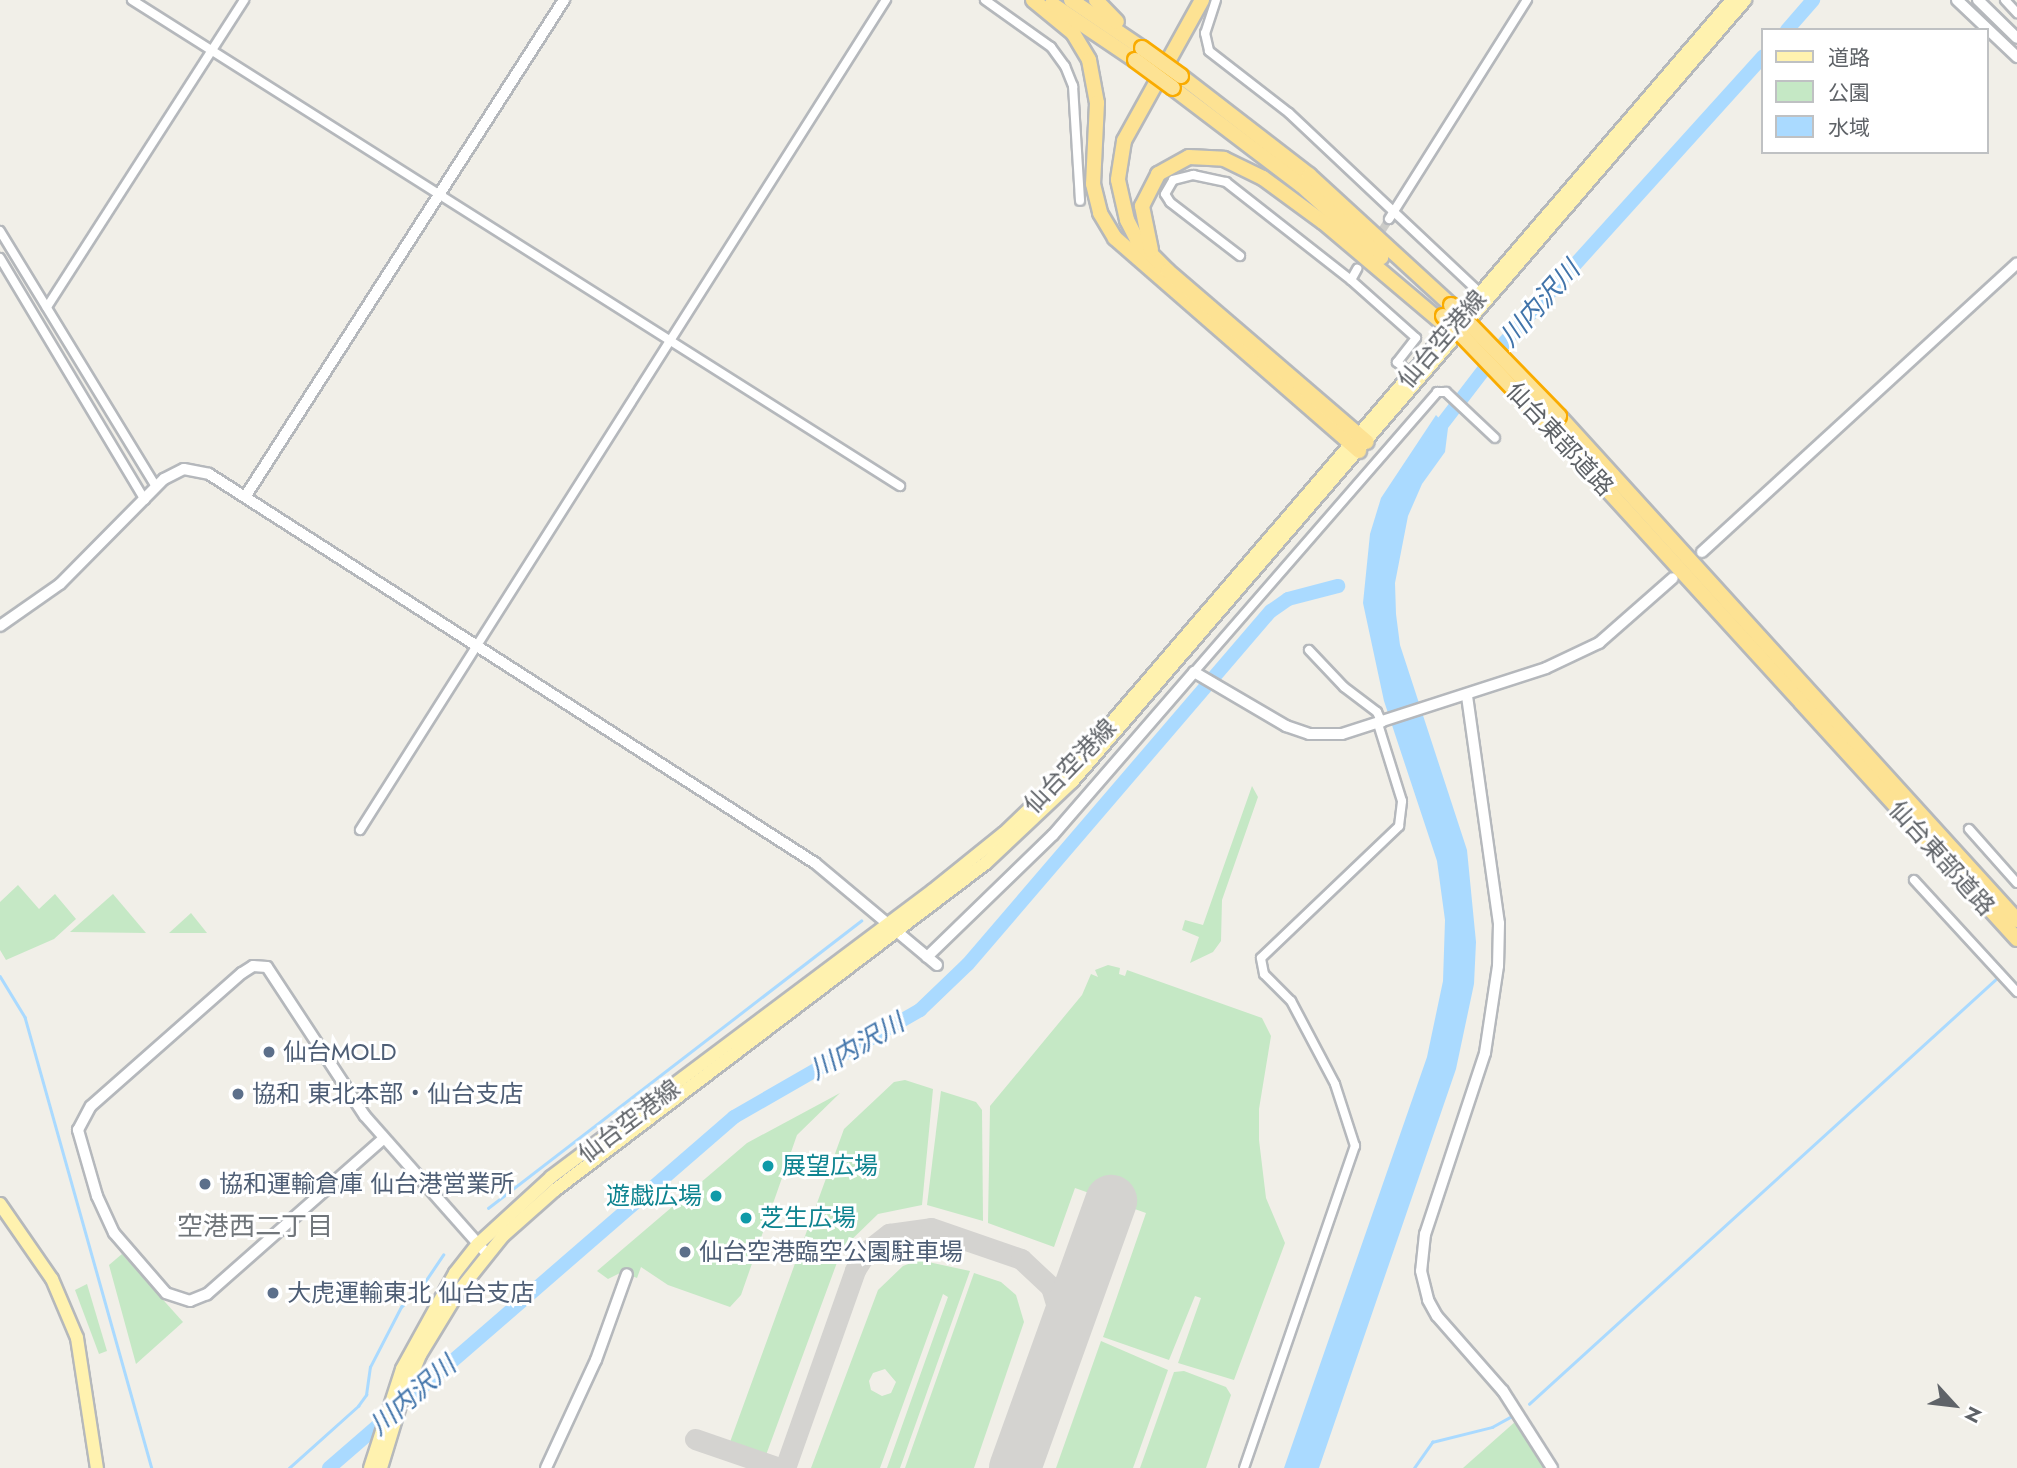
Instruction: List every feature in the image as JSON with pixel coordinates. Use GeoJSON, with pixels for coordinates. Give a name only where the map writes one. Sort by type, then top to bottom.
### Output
{"type":"FeatureCollection","features":[{"type":"Feature","properties":{"kind":"highway"},"geometry":{"type":"LineString","coordinates":[[1033,0],[1073,33],[1089,61],[1096,88],[1092,169],[1096,198],[1107,225],[1132,253],[1359,443]]}},
{"type":"Feature","properties":{"kind":"highway","name":"仙台東部道路"},"geometry":{"type":"LineString","coordinates":[[1046,0],[1141,50]]}},
{"type":"Feature","properties":{"kind":"highway","name":"仙台東部道路"},"geometry":{"type":"LineString","coordinates":[[1071,0],[1258,134],[1374,232],[1486,359],[1554,421],[2017,940]]}},
{"type":"Feature","properties":{"kind":"highway"},"geometry":{"type":"LineString","coordinates":[[1096,0],[1141,50],[1179,78]]}},
{"type":"Feature","properties":{"kind":"highway"},"geometry":{"type":"LineString","coordinates":[[1132,253],[1112,202],[1113,148],[1128,109],[1193,0]]}},
{"type":"Feature","properties":{"kind":"highway"},"geometry":{"type":"LineString","coordinates":[[1202,0],[1144,98],[1124,141],[1118,167],[1118,191],[1127,220],[1137,240],[1154,258],[1359,443]]}},
{"type":"Feature","properties":{"kind":"highway","name":"仙台東部道路"},"geometry":{"type":"LineString","coordinates":[[1179,78],[1444,314],[1554,421],[2017,920]]}},
{"type":"Feature","properties":{"kind":"highway"},"geometry":{"type":"LineString","coordinates":[[1154,258],[1141,217],[1150,184],[1178,160],[1224,159],[1249,169],[1444,314]]}},
{"type":"Feature","properties":{"kind":"main road","name":"仙台空港線"},"geometry":{"type":"LineString","coordinates":[[1359,443],[1411,374],[1482,295],[1732,0]]}},
{"type":"Feature","properties":{"kind":"main road","name":"仙台空港線"},"geometry":{"type":"LineString","coordinates":[[370,1468],[402,1369],[455,1273],[478,1244],[551,1177],[986,863],[1072,782],[1359,443],[1745,0]]}},
{"type":"Feature","properties":{"kind":"main road","name":"仙台空港線"},"geometry":{"type":"LineString","coordinates":[[382,1465],[420,1355],[458,1290],[487,1254],[555,1190],[892,929]]}},
{"type":"Feature","properties":{"kind":"main road"},"geometry":{"type":"LineString","coordinates":[[0,1205],[45,1267],[73,1328],[85,1368],[97,1468]]}},
{"type":"Feature","properties":{"kind":"street"},"geometry":{"type":"LineString","coordinates":[[132,0],[900,486]]}},
{"type":"Feature","properties":{"kind":"street"},"geometry":{"type":"LineString","coordinates":[[47,307],[244,0]]}},
{"type":"Feature","properties":{"kind":"street"},"geometry":{"type":"LineString","coordinates":[[245,497],[564,0]]}},
{"type":"Feature","properties":{"kind":"street"},"geometry":{"type":"LineString","coordinates":[[360,830],[886,0]]}},
{"type":"Feature","properties":{"kind":"street"},"geometry":{"type":"LineString","coordinates":[[985,0],[1051,47],[1065,66],[1073,86],[1080,201]]}},
{"type":"Feature","properties":{"kind":"street"},"geometry":{"type":"LineString","coordinates":[[1216,0],[1205,33],[1209,51],[1289,113],[1482,295]]}},
{"type":"Feature","properties":{"kind":"street"},"geometry":{"type":"LineString","coordinates":[[1389,219],[1527,0]]}},
{"type":"Feature","properties":{"kind":"street"},"geometry":{"type":"LineString","coordinates":[[1957,0],[1986,28]]}},
{"type":"Feature","properties":{"kind":"street"},"geometry":{"type":"LineString","coordinates":[[1978,0],[2017,38]]}},
{"type":"Feature","properties":{"kind":"street"},"geometry":{"type":"LineString","coordinates":[[2004,0],[2017,13]]}},
{"type":"Feature","properties":{"kind":"street"},"geometry":{"type":"LineString","coordinates":[[1989,30],[2017,57]]}},
{"type":"Feature","properties":{"kind":"street"},"geometry":{"type":"LineString","coordinates":[[1240,256],[1170,202],[1165,194],[1173,180],[1193,175],[1226,182],[1351,280],[1416,338],[1397,362],[1411,374]]}},
{"type":"Feature","properties":{"kind":"street"},"geometry":{"type":"LineString","coordinates":[[0,231],[156,487]]}},
{"type":"Feature","properties":{"kind":"street"},"geometry":{"type":"LineString","coordinates":[[0,258],[145,500]]}},
{"type":"Feature","properties":{"kind":"street"},"geometry":{"type":"LineString","coordinates":[[1702,552],[2017,263]]}},
{"type":"Feature","properties":{"kind":"street"},"geometry":{"type":"LineString","coordinates":[[1351,280],[1357,269]]}},
{"type":"Feature","properties":{"kind":"street"},"geometry":{"type":"LineString","coordinates":[[927,957],[1054,835],[1196,674],[1437,392],[1446,393],[1495,438]]}},
{"type":"Feature","properties":{"kind":"street"},"geometry":{"type":"LineString","coordinates":[[0,626],[60,584],[173,472],[194,469],[245,497],[815,863],[937,965]]}},
{"type":"Feature","properties":{"kind":"street"},"geometry":{"type":"LineString","coordinates":[[1196,674],[1309,734],[1342,734],[1467,696],[1599,643],[1673,578]]}},
{"type":"Feature","properties":{"kind":"street"},"geometry":{"type":"LineString","coordinates":[[1244,1468],[1356,1146],[1335,1084],[1317,1048],[1291,1001],[1264,974],[1261,958],[1399,826],[1402,801],[1377,712],[1343,687],[1310,650]]}},
{"type":"Feature","properties":{"kind":"street"},"geometry":{"type":"LineString","coordinates":[[1467,696],[1499,923],[1498,966],[1485,1053],[1425,1234],[1421,1271],[1428,1300],[1437,1316],[1503,1391],[1552,1468]]}},
{"type":"Feature","properties":{"kind":"street"},"geometry":{"type":"LineString","coordinates":[[1969,830],[2017,883]]}},
{"type":"Feature","properties":{"kind":"street"},"geometry":{"type":"LineString","coordinates":[[1914,880],[2017,992]]}},
{"type":"Feature","properties":{"kind":"street"},"geometry":{"type":"LineString","coordinates":[[383,1139],[207,1294],[190,1301],[166,1293],[114,1233],[97,1196],[78,1130],[90,1106],[242,973],[262,965],[272,970],[383,1139],[487,1254]]}},
{"type":"Feature","properties":{"kind":"street"},"geometry":{"type":"LineString","coordinates":[[546,1468],[596,1360],[627,1274]]}},
{"type":"Feature","properties":{"kind":"green space"},"geometry":{"type":"Polygon","coordinates":[[[1252,786],[1258,797],[1222,900],[1221,941],[1213,952],[1190,963],[1199,937],[1182,930],[1185,920],[1203,925],[1252,786]]]}},
{"type":"Feature","properties":{"kind":"green space"},"geometry":{"type":"Polygon","coordinates":[[[18,885],[39,909],[55,894],[76,919],[54,939],[6,960],[0,950],[0,902],[18,885]]]}},
{"type":"Feature","properties":{"kind":"green space"},"geometry":{"type":"Polygon","coordinates":[[[113,894],[146,933],[70,932],[113,894]]]}},
{"type":"Feature","properties":{"kind":"green space"},"geometry":{"type":"Polygon","coordinates":[[[191,913],[207,933],[169,933],[191,913]]]}},
{"type":"Feature","properties":{"kind":"green space"},"geometry":{"type":"Polygon","coordinates":[[[1108,965],[1120,968],[1119,974],[1125,976],[1127,970],[1262,1018],[1271,1036],[1259,1109],[1259,1140],[1266,1198],[1285,1243],[1234,1380],[1178,1363],[1201,1298],[1195,1296],[1169,1360],[1103,1337],[1146,1213],[1075,1188],[1054,1247],[988,1223],[990,1106],[1082,995],[1091,974],[1098,977],[1095,970],[1108,965]]]}},
{"type":"Feature","properties":{"kind":"green space"},"geometry":{"type":"Polygon","coordinates":[[[905,1080],[933,1089],[922,1205],[878,1214],[842,1249],[766,1455],[730,1442],[844,1129],[894,1082],[905,1080]]]}},
{"type":"Feature","properties":{"kind":"green space"},"geometry":{"type":"Polygon","coordinates":[[[941,1091],[976,1102],[982,1110],[983,1221],[927,1205],[941,1091]]]}},
{"type":"Feature","properties":{"kind":"green space"},"geometry":{"type":"Polygon","coordinates":[[[840,1093],[797,1135],[741,1295],[730,1307],[668,1285],[641,1267],[637,1278],[622,1272],[608,1279],[597,1271],[747,1143],[840,1093]]]}},
{"type":"Feature","properties":{"kind":"green space"},"geometry":{"type":"Polygon","coordinates":[[[122,1254],[183,1322],[136,1364],[109,1265],[122,1254]]]}},
{"type":"Feature","properties":{"kind":"green space"},"geometry":{"type":"Polygon","coordinates":[[[919,1260],[970,1271],[900,1468],[887,1468],[948,1297],[943,1294],[880,1468],[811,1468],[878,1290],[903,1266],[919,1260]],[[885,1369],[873,1373],[869,1381],[871,1390],[882,1396],[891,1393],[896,1382],[885,1369]]]}},
{"type":"Feature","properties":{"kind":"green space"},"geometry":{"type":"Polygon","coordinates":[[[974,1273],[1001,1282],[1016,1295],[1024,1322],[974,1468],[905,1468],[974,1273]]]}},
{"type":"Feature","properties":{"kind":"green space"},"geometry":{"type":"Polygon","coordinates":[[[87,1284],[107,1351],[99,1354],[75,1290],[87,1284]]]}},
{"type":"Feature","properties":{"kind":"green space"},"geometry":{"type":"Polygon","coordinates":[[[1101,1341],[1168,1370],[1133,1468],[1056,1468],[1101,1341]]]}},
{"type":"Feature","properties":{"kind":"green space"},"geometry":{"type":"Polygon","coordinates":[[[1184,1371],[1226,1387],[1231,1395],[1206,1468],[1140,1468],[1174,1372],[1184,1371]]]}},
{"type":"Feature","properties":{"kind":"green space"},"geometry":{"type":"Polygon","coordinates":[[[1516,1421],[1545,1468],[1463,1468],[1516,1421]]]}},
{"type":"Feature","properties":{"kind":"water"},"geometry":{"type":"Polygon","coordinates":[[[1436,415],[1448,428],[1445,452],[1422,484],[1408,516],[1395,583],[1396,614],[1400,645],[1467,850],[1476,942],[1474,984],[1456,1069],[1319,1468],[1284,1468],[1427,1057],[1443,981],[1445,920],[1437,861],[1384,701],[1363,603],[1370,534],[1381,498],[1436,415]]]}},
{"type":"Feature","properties":{"kind":"waterway","name":"川内沢川"},"geometry":{"type":"LineString","coordinates":[[1789,28],[1813,0]]}},
{"type":"Feature","properties":{"kind":"waterway","name":"川内沢川"},"geometry":{"type":"LineString","coordinates":[[1433,436],[1505,342],[1762,57]]}},
{"type":"Feature","properties":{"kind":"waterway","name":"川内沢川"},"geometry":{"type":"LineString","coordinates":[[329,1468],[734,1117],[920,1010],[968,964],[1271,611],[1288,599],[1338,586]]}},
{"type":"Feature","properties":{"kind":"waterway"},"geometry":{"type":"LineString","coordinates":[[488,1208],[861,921]]}},
{"type":"Feature","properties":{"kind":"waterway"},"geometry":{"type":"LineString","coordinates":[[0,976],[25,1017],[152,1468]]}},
{"type":"Feature","properties":{"kind":"waterway"},"geometry":{"type":"LineString","coordinates":[[1529,1404],[1996,979]]}},
{"type":"Feature","properties":{"kind":"waterway"},"geometry":{"type":"LineString","coordinates":[[289,1468],[358,1406],[366,1395],[370,1367],[401,1307],[418,1292],[443,1255]]}},
{"type":"Feature","properties":{"kind":"waterway"},"geometry":{"type":"LineString","coordinates":[[1414,1468],[1432,1442],[1492,1427],[1512,1416]]}},
{"type":"Feature","properties":{"kind":"taxiway"},"geometry":{"type":"LineString","coordinates":[[785,1468],[855,1270],[867,1251],[889,1234],[931,1228],[1021,1259],[1051,1287],[1064,1330]]}},
{"type":"Feature","properties":{"kind":"taxiway"},"geometry":{"type":"LineString","coordinates":[[695,1439],[779,1468]]}},
{"type":"Feature","properties":{"kind":"runway"},"geometry":{"type":"LineString","coordinates":[[1015,1468],[1111,1201]]}},
{"type":"Feature","properties":{"kind":"tunnel"},"geometry":{"type":"LineString","coordinates":[[1376,240],[1389,219]]}},
{"type":"Feature","properties":{"kind":"place","name":"仙台MOLD"},"geometry":{"type":"Point","coordinates":[269,1052]}},
{"type":"Feature","properties":{"kind":"place","name":"協和 東北本部・仙台支店"},"geometry":{"type":"Point","coordinates":[238,1094]}},
{"type":"Feature","properties":{"kind":"place","name":"展望広場"},"geometry":{"type":"Point","coordinates":[768,1166]}},
{"type":"Feature","properties":{"kind":"place","name":"協和運輸倉庫 仙台港営業所"},"geometry":{"type":"Point","coordinates":[205,1184]}},
{"type":"Feature","properties":{"kind":"place","name":"遊戯広場"},"geometry":{"type":"Point","coordinates":[716,1196]}},
{"type":"Feature","properties":{"kind":"place","name":"芝生広場"},"geometry":{"type":"Point","coordinates":[746,1218]}},
{"type":"Feature","properties":{"kind":"place","name":"仙台空港臨空公園駐車場"},"geometry":{"type":"Point","coordinates":[685,1252]}},
{"type":"Feature","properties":{"kind":"place","name":"大虎運輸東北 仙台支店"},"geometry":{"type":"Point","coordinates":[273,1293]}},
{"type":"Feature","properties":{"kind":"district","name":"空港西二丁目"},"geometry":{"type":"Point","coordinates":[255,1227]}}]}
